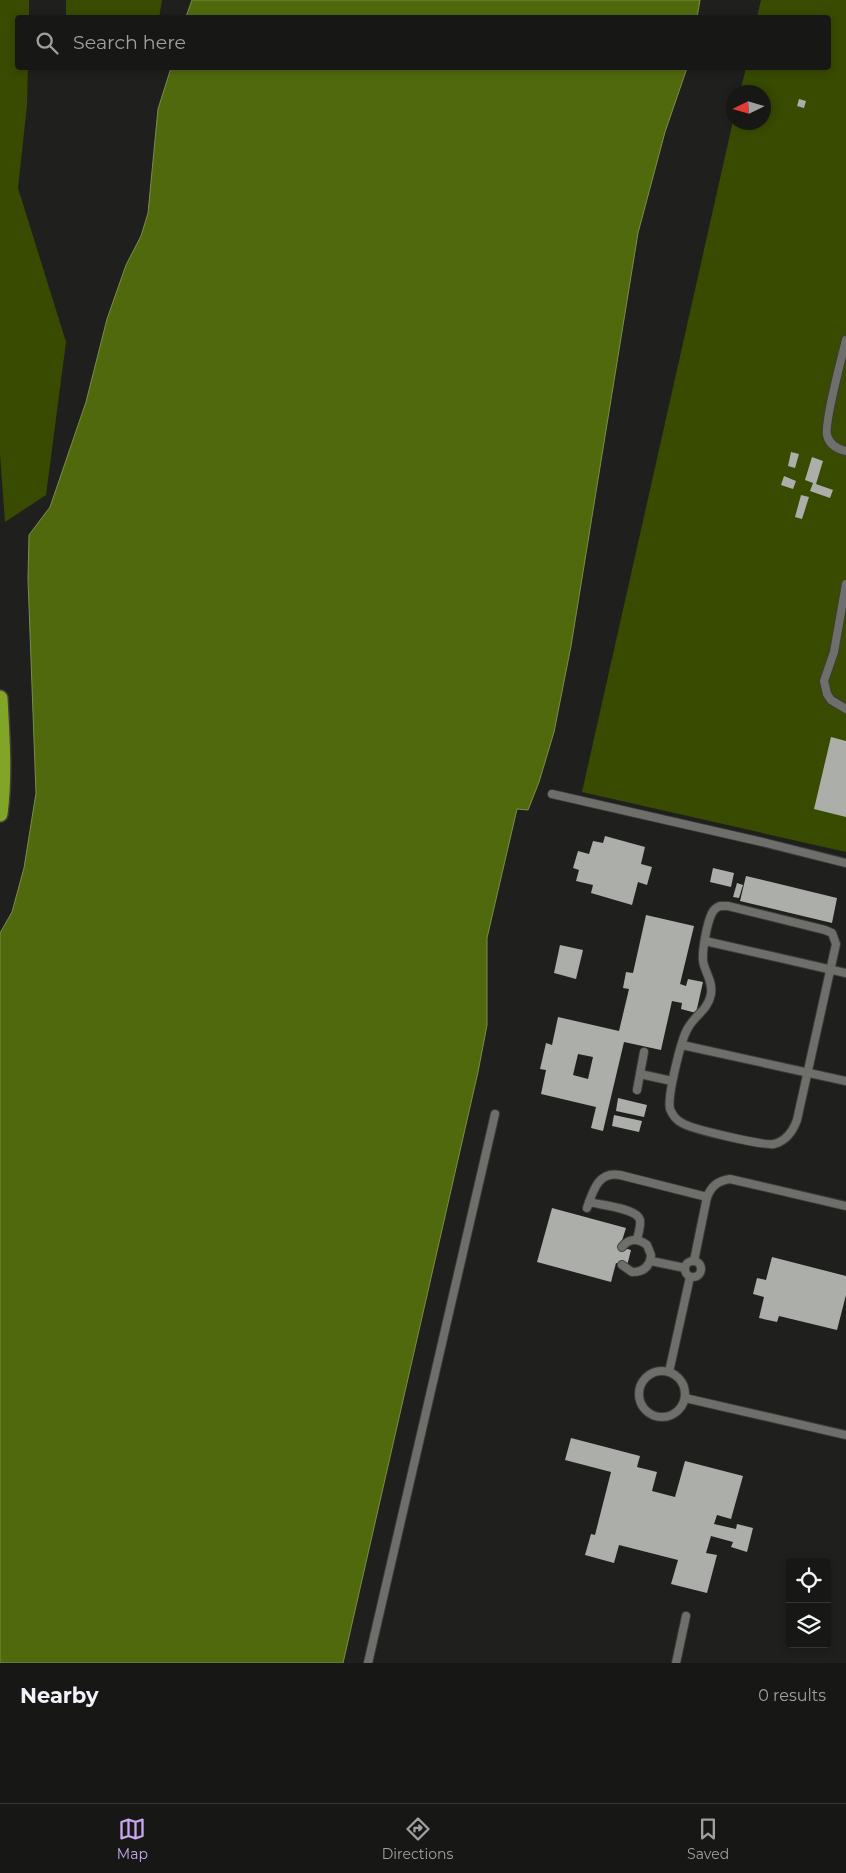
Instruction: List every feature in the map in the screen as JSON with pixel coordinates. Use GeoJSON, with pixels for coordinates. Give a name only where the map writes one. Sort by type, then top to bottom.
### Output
{"type":"FeatureCollection","features":[{"type":"Feature","properties":{"kind":"highway"},"geometry":{"type":"LineString","coordinates":[[0,698],[3,746],[0,814]]}},
{"type":"Feature","properties":{"kind":"lane"},"geometry":{"type":"LineString","coordinates":[[846,340],[826,432],[833,446],[846,451]]}},
{"type":"Feature","properties":{"kind":"lane"},"geometry":{"type":"LineString","coordinates":[[846,584],[834,652],[824,681],[827,694],[831,700],[846,709]]}},
{"type":"Feature","properties":{"kind":"lane"},"geometry":{"type":"LineString","coordinates":[[552,794],[846,863]]}},
{"type":"Feature","properties":{"kind":"lane"},"geometry":{"type":"LineString","coordinates":[[720,906],[728,906],[828,931],[834,936],[836,944],[832,970],[794,1128],[782,1140],[768,1144],[682,1124],[676,1119],[669,1100],[682,1045],[688,1027],[704,1011],[711,996],[710,980],[703,960],[705,941],[712,912],[720,906]]}},
{"type":"Feature","properties":{"kind":"lane"},"geometry":{"type":"LineString","coordinates":[[705,941],[846,973]]}},
{"type":"Feature","properties":{"kind":"lane"},"geometry":{"type":"LineString","coordinates":[[682,1045],[846,1081]]}},
{"type":"Feature","properties":{"kind":"lane"},"geometry":{"type":"LineString","coordinates":[[637,1090],[644,1052]]}},
{"type":"Feature","properties":{"kind":"lane"},"geometry":{"type":"LineString","coordinates":[[640,1074],[672,1081]]}},
{"type":"Feature","properties":{"kind":"lane"},"geometry":{"type":"LineString","coordinates":[[368,1663],[495,1114]]}},
{"type":"Feature","properties":{"kind":"lane"},"geometry":{"type":"LineString","coordinates":[[637,1240],[640,1218],[634,1212],[588,1205],[600,1180],[615,1174],[707,1197]]}},
{"type":"Feature","properties":{"kind":"lane"},"geometry":{"type":"LineString","coordinates":[[694,1261],[707,1197],[715,1184],[722,1180],[730,1179],[846,1206]]}},
{"type":"Feature","properties":{"kind":"lane"},"geometry":{"type":"LineString","coordinates":[[622,1247],[631,1240],[637,1240],[647,1245],[650,1250],[651,1261],[643,1270],[638,1272],[632,1272],[622,1265]]}},
{"type":"Feature","properties":{"kind":"lane"},"geometry":{"type":"LineString","coordinates":[[651,1261],[685,1268]]}},
{"type":"Feature","properties":{"kind":"lane"},"geometry":{"type":"LineString","coordinates":[[694,1261],[699,1264],[701,1270],[698,1275],[690,1277],[686,1273],[685,1268],[688,1262],[694,1261]]}},
{"type":"Feature","properties":{"kind":"lane"},"geometry":{"type":"LineString","coordinates":[[669,1372],[690,1277]]}},
{"type":"Feature","properties":{"kind":"lane"},"geometry":{"type":"LineString","coordinates":[[659,1371],[669,1372],[678,1378],[684,1387],[685,1398],[681,1408],[674,1415],[664,1418],[654,1416],[645,1411],[640,1402],[639,1392],[642,1382],[649,1375],[659,1371]]}},
{"type":"Feature","properties":{"kind":"lane"},"geometry":{"type":"LineString","coordinates":[[685,1398],[846,1436]]}},
{"type":"Feature","properties":{"kind":"lane"},"geometry":{"type":"LineString","coordinates":[[676,1663],[686,1616]]}},
{"type":"Feature","properties":{"kind":"shaded area"},"geometry":{"type":"Polygon","coordinates":[[[0,0],[29,0],[29,15],[15,15],[15,70],[28,70],[27,105],[18,188],[66,342],[46,495],[5,522],[0,453],[0,0]]]}},
{"type":"Feature","properties":{"kind":"shaded area"},"geometry":{"type":"Polygon","coordinates":[[[66,0],[162,0],[160,15],[66,15],[66,0]]]}},
{"type":"Feature","properties":{"kind":"shaded area"},"geometry":{"type":"Polygon","coordinates":[[[192,0],[700,0],[698,15],[187,15],[192,0]]]}},
{"type":"Feature","properties":{"kind":"shaded area"},"geometry":{"type":"Polygon","coordinates":[[[761,0],[846,0],[846,852],[582,792],[731,130],[771,130],[771,85],[742,85],[746,70],[831,70],[831,15],[757,15],[761,0]]]}},
{"type":"Feature","properties":{"kind":"shaded area"},"geometry":{"type":"Polygon","coordinates":[[[170,70],[686,70],[665,132],[638,233],[571,646],[554,732],[539,782],[528,810],[517,809],[487,938],[487,1025],[478,1072],[343,1663],[0,1663],[0,933],[12,912],[24,868],[36,793],[28,579],[29,535],[50,507],[86,402],[107,319],[126,265],[141,236],[148,213],[158,109],[170,70]]]}},
{"type":"Feature","properties":{"kind":"building"},"geometry":{"type":"Polygon","coordinates":[[[799,99],[806,101],[804,108],[797,106],[799,99]]]}},
{"type":"Feature","properties":{"kind":"building"},"geometry":{"type":"Polygon","coordinates":[[[791,452],[799,454],[795,468],[788,466],[791,452]]]}},
{"type":"Feature","properties":{"kind":"building"},"geometry":{"type":"Polygon","coordinates":[[[812,457],[823,461],[816,484],[833,490],[830,498],[810,491],[813,483],[805,480],[812,457]]]}},
{"type":"Feature","properties":{"kind":"building"},"geometry":{"type":"Polygon","coordinates":[[[784,476],[796,481],[793,489],[781,485],[784,476]]]}},
{"type":"Feature","properties":{"kind":"building"},"geometry":{"type":"Polygon","coordinates":[[[801,495],[809,497],[802,519],[795,517],[801,495]]]}},
{"type":"Feature","properties":{"kind":"building"},"geometry":{"type":"Polygon","coordinates":[[[831,737],[846,741],[846,817],[814,809],[831,737]]]}},
{"type":"Feature","properties":{"kind":"building"},"geometry":{"type":"Polygon","coordinates":[[[605,836],[645,847],[641,864],[652,867],[647,885],[638,882],[632,905],[591,893],[593,885],[576,881],[579,870],[573,868],[578,851],[589,854],[593,841],[603,843],[605,836]]]}},
{"type":"Feature","properties":{"kind":"building"},"geometry":{"type":"Polygon","coordinates":[[[713,868],[734,873],[731,887],[710,882],[713,868]]]}},
{"type":"Feature","properties":{"kind":"building"},"geometry":{"type":"Polygon","coordinates":[[[746,876],[837,898],[832,923],[740,901],[746,876]]]}},
{"type":"Feature","properties":{"kind":"building"},"geometry":{"type":"Polygon","coordinates":[[[737,883],[743,885],[739,898],[733,897],[737,883]]]}},
{"type":"Feature","properties":{"kind":"building"},"geometry":{"type":"Polygon","coordinates":[[[646,915],[694,926],[680,984],[686,986],[688,979],[703,982],[696,1013],[681,1009],[682,1003],[672,1001],[661,1050],[624,1042],[603,1131],[591,1128],[596,1107],[541,1094],[546,1070],[540,1069],[546,1043],[552,1045],[558,1017],[619,1031],[629,989],[623,988],[626,972],[633,973],[646,915]],[[578,1054],[573,1075],[588,1079],[593,1057],[578,1054]]]}},
{"type":"Feature","properties":{"kind":"building"},"geometry":{"type":"Polygon","coordinates":[[[560,945],[583,950],[576,979],[554,973],[560,945]]]}},
{"type":"Feature","properties":{"kind":"building"},"geometry":{"type":"Polygon","coordinates":[[[618,1098],[647,1105],[644,1117],[616,1111],[618,1098]]]}},
{"type":"Feature","properties":{"kind":"building"},"geometry":{"type":"Polygon","coordinates":[[[614,1115],[642,1121],[639,1132],[612,1126],[614,1115]]]}},
{"type":"Feature","properties":{"kind":"building"},"geometry":{"type":"Polygon","coordinates":[[[552,1208],[626,1228],[620,1247],[631,1250],[627,1266],[616,1263],[611,1282],[537,1262],[552,1208]]]}},
{"type":"Feature","properties":{"kind":"building"},"geometry":{"type":"Polygon","coordinates":[[[772,1257],[846,1276],[846,1295],[837,1330],[779,1316],[777,1322],[759,1318],[764,1297],[753,1294],[757,1278],[766,1280],[772,1257]]]}},
{"type":"Feature","properties":{"kind":"building"},"geometry":{"type":"Polygon","coordinates":[[[571,1438],[640,1456],[637,1467],[657,1472],[652,1491],[675,1497],[685,1461],[743,1476],[731,1519],[717,1515],[714,1524],[736,1529],[737,1524],[753,1528],[747,1552],[731,1547],[733,1542],[711,1536],[706,1553],[717,1555],[707,1593],[671,1584],[678,1560],[619,1545],[614,1563],[585,1555],[591,1534],[595,1535],[611,1472],[565,1460],[571,1438]]]}}]}
